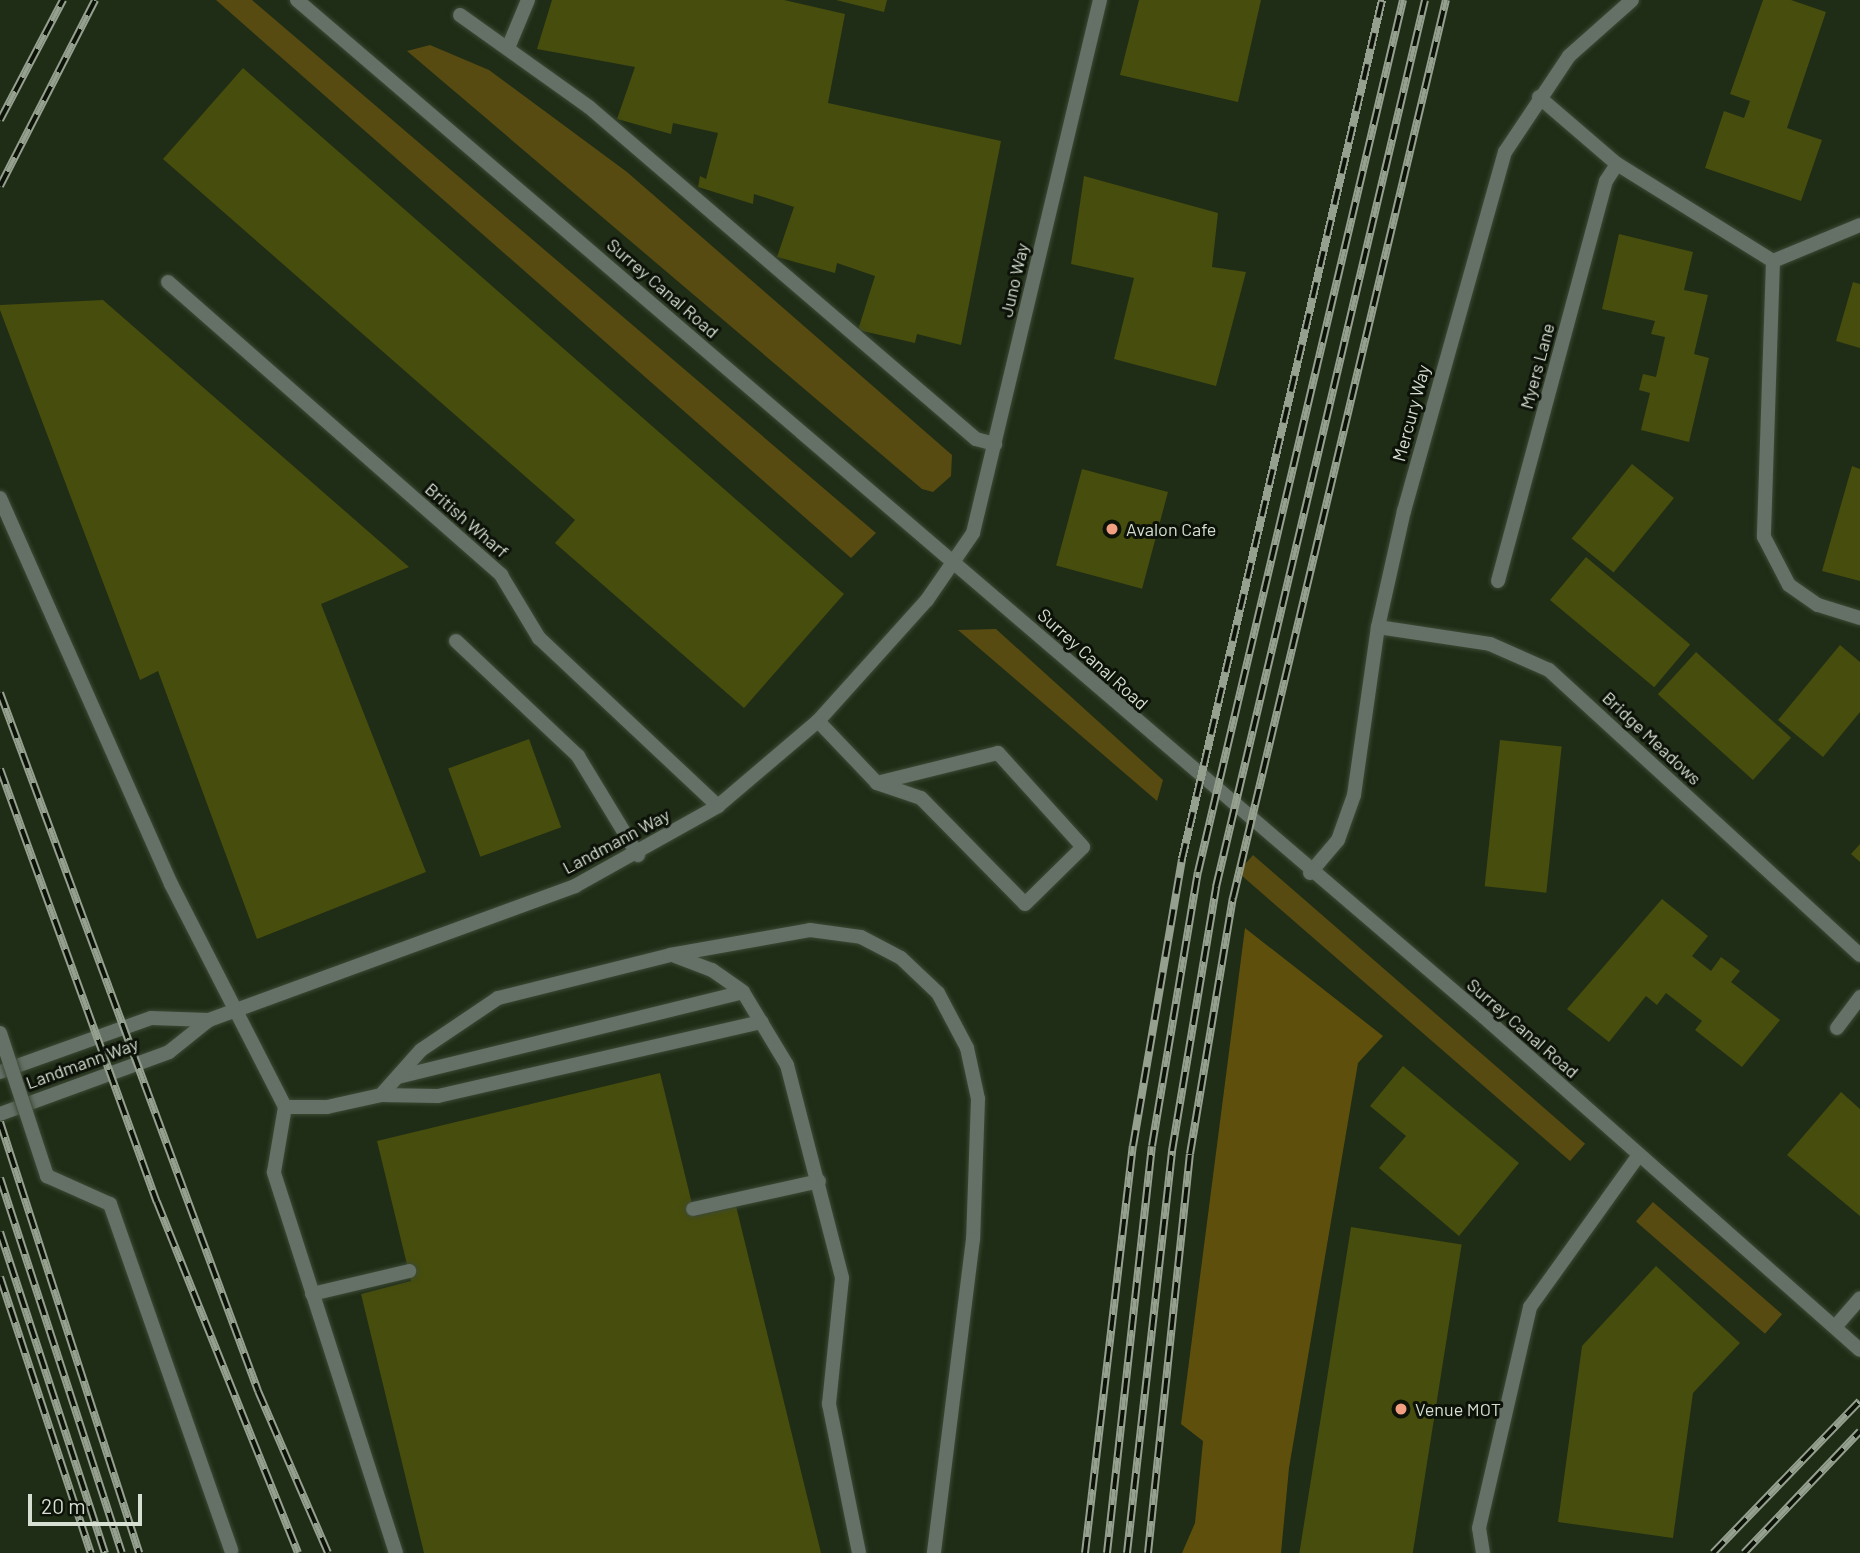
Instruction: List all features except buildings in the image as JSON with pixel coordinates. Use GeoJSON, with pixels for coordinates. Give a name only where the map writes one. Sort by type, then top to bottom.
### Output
{"type":"FeatureCollection","features":[{"type":"Feature","properties":{"kind":"street","name":"Surrey Canal Road"},"geometry":{"type":"LineString","coordinates":[[297,0],[956,565],[1639,1155],[1860,1350]]}},
{"type":"Feature","properties":{"kind":"street"},"geometry":{"type":"LineString","coordinates":[[508,48],[528,0]]}},
{"type":"Feature","properties":{"kind":"street","name":"Juno Way"},"geometry":{"type":"LineString","coordinates":[[956,565],[973,533],[1100,0]]}},
{"type":"Feature","properties":{"kind":"street","name":"Mercury Way"},"geometry":{"type":"LineString","coordinates":[[1310,873],[1338,840],[1354,796],[1378,627],[1489,198],[1505,152],[1539,97],[1569,56],[1632,0]]}},
{"type":"Feature","properties":{"kind":"street"},"geometry":{"type":"LineString","coordinates":[[460,15],[589,107],[976,439],[995,444]]}},
{"type":"Feature","properties":{"kind":"street"},"geometry":{"type":"LineString","coordinates":[[1539,97],[1617,164],[1773,261]]}},
{"type":"Feature","properties":{"kind":"street","name":"Myers Lane"},"geometry":{"type":"LineString","coordinates":[[1498,581],[1606,181],[1617,164]]}},
{"type":"Feature","properties":{"kind":"street"},"geometry":{"type":"LineString","coordinates":[[1773,261],[1860,225]]}},
{"type":"Feature","properties":{"kind":"street"},"geometry":{"type":"LineString","coordinates":[[1773,261],[1764,537],[1789,585],[1818,605],[1860,618]]}},
{"type":"Feature","properties":{"kind":"street","name":"British Wharf"},"geometry":{"type":"LineString","coordinates":[[168,282],[501,575],[539,638],[718,806]]}},
{"type":"Feature","properties":{"kind":"street"},"geometry":{"type":"LineString","coordinates":[[0,498],[171,884],[285,1107],[274,1172],[397,1553]]}},
{"type":"Feature","properties":{"kind":"street","name":"Landmann Way"},"geometry":{"type":"LineString","coordinates":[[0,1114],[169,1052],[209,1020],[575,886],[638,855],[718,806],[818,721],[956,565]]}},
{"type":"Feature","properties":{"kind":"street","name":"Bridge Meadows"},"geometry":{"type":"LineString","coordinates":[[1378,627],[1490,644],[1549,670],[1860,955]]}},
{"type":"Feature","properties":{"kind":"street"},"geometry":{"type":"LineString","coordinates":[[456,641],[578,756],[638,855]]}},
{"type":"Feature","properties":{"kind":"street"},"geometry":{"type":"LineString","coordinates":[[818,721],[877,783],[921,798],[1025,904],[1083,847],[998,752],[877,783]]}},
{"type":"Feature","properties":{"kind":"street"},"geometry":{"type":"LineString","coordinates":[[381,1095],[421,1051],[498,998],[670,955],[810,930],[861,937],[901,958],[938,993],[967,1048],[981,1141],[973,1239],[934,1553]]}},
{"type":"Feature","properties":{"kind":"street"},"geometry":{"type":"LineString","coordinates":[[670,955],[695,962],[743,992],[787,1065],[842,1278],[829,1404],[859,1553]]}},
{"type":"Feature","properties":{"kind":"street"},"geometry":{"type":"LineString","coordinates":[[398,1077],[743,992]]}},
{"type":"Feature","properties":{"kind":"street"},"geometry":{"type":"LineString","coordinates":[[1837,1028],[1860,997]]}},
{"type":"Feature","properties":{"kind":"street","name":"Landmann Way"},"geometry":{"type":"LineString","coordinates":[[0,1072],[151,1018],[209,1020]]}},
{"type":"Feature","properties":{"kind":"street"},"geometry":{"type":"LineString","coordinates":[[285,1107],[327,1107],[381,1095],[438,1096],[762,1022]]}},
{"type":"Feature","properties":{"kind":"street"},"geometry":{"type":"LineString","coordinates":[[0,1033],[47,1177],[110,1204],[232,1552]]}},
{"type":"Feature","properties":{"kind":"street"},"geometry":{"type":"LineString","coordinates":[[1483,1553],[1479,1528],[1530,1307],[1639,1155]]}},
{"type":"Feature","properties":{"kind":"street"},"geometry":{"type":"LineString","coordinates":[[693,1209],[819,1181]]}},
{"type":"Feature","properties":{"kind":"street"},"geometry":{"type":"LineString","coordinates":[[312,1294],[409,1271]]}},
{"type":"Feature","properties":{"kind":"street"},"geometry":{"type":"LineString","coordinates":[[1835,1327],[1860,1298]]}},
{"type":"Feature","properties":{"kind":"shaded area"},"geometry":{"type":"Polygon","coordinates":[[[216,0],[252,0],[876,533],[851,558],[216,0]]]}},
{"type":"Feature","properties":{"kind":"shaded area"},"geometry":{"type":"Polygon","coordinates":[[[430,45],[489,70],[627,172],[952,455],[951,476],[933,492],[922,489],[407,51],[430,45]]]}},
{"type":"Feature","properties":{"kind":"shaded area"},"geometry":{"type":"Polygon","coordinates":[[[996,629],[1163,780],[1157,801],[958,630],[996,629]]]}},
{"type":"Feature","properties":{"kind":"shaded area"},"geometry":{"type":"Polygon","coordinates":[[[1253,855],[1585,1144],[1570,1161],[1238,872],[1253,855]]]}},
{"type":"Feature","properties":{"kind":"shaded area"},"geometry":{"type":"Polygon","coordinates":[[[1245,928],[1383,1036],[1358,1063],[1289,1468],[1281,1553],[1182,1553],[1195,1523],[1203,1441],[1181,1424],[1245,928]]]}},
{"type":"Feature","properties":{"kind":"shaded area"},"geometry":{"type":"Polygon","coordinates":[[[1653,1202],[1782,1314],[1765,1334],[1636,1222],[1653,1202]]]}},
{"type":"Feature","properties":{"kind":"railway"},"geometry":{"type":"LineString","coordinates":[[0,120],[63,0]]}},
{"type":"Feature","properties":{"kind":"railway"},"geometry":{"type":"LineString","coordinates":[[0,186],[95,0]]}},
{"type":"Feature","properties":{"kind":"railway"},"geometry":{"type":"LineString","coordinates":[[1085,1553],[1133,1146],[1182,859],[1382,0]]}},
{"type":"Feature","properties":{"kind":"railway"},"geometry":{"type":"LineString","coordinates":[[1107,1553],[1152,1146],[1198,872],[1403,0]]}},
{"type":"Feature","properties":{"kind":"railway"},"geometry":{"type":"LineString","coordinates":[[1127,1553],[1172,1151],[1216,887],[1425,0]]}},
{"type":"Feature","properties":{"kind":"railway"},"geometry":{"type":"LineString","coordinates":[[1148,1553],[1190,1154],[1233,898],[1446,0]]}},
{"type":"Feature","properties":{"kind":"railway"},"geometry":{"type":"LineString","coordinates":[[0,693],[258,1391],[328,1553]]}},
{"type":"Feature","properties":{"kind":"railway"},"geometry":{"type":"LineString","coordinates":[[0,769],[157,1202],[298,1553]]}},
{"type":"Feature","properties":{"kind":"railway"},"geometry":{"type":"LineString","coordinates":[[0,1122],[139,1553]]}},
{"type":"Feature","properties":{"kind":"railway"},"geometry":{"type":"LineString","coordinates":[[0,1178],[122,1553]]}},
{"type":"Feature","properties":{"kind":"railway"},"geometry":{"type":"LineString","coordinates":[[0,1232],[105,1553]]}},
{"type":"Feature","properties":{"kind":"railway"},"geometry":{"type":"LineString","coordinates":[[0,1277],[91,1553]]}},
{"type":"Feature","properties":{"kind":"railway"},"geometry":{"type":"LineString","coordinates":[[1713,1553],[1860,1401]]}},
{"type":"Feature","properties":{"kind":"railway"},"geometry":{"type":"LineString","coordinates":[[1744,1553],[1860,1431]]}},
{"type":"Feature","properties":{"kind":"place","name":"Avalon Cafe"},"geometry":{"type":"Point","coordinates":[1112,529]}},
{"type":"Feature","properties":{"kind":"place","name":"Venue MOT"},"geometry":{"type":"Point","coordinates":[1401,1409]}}]}
